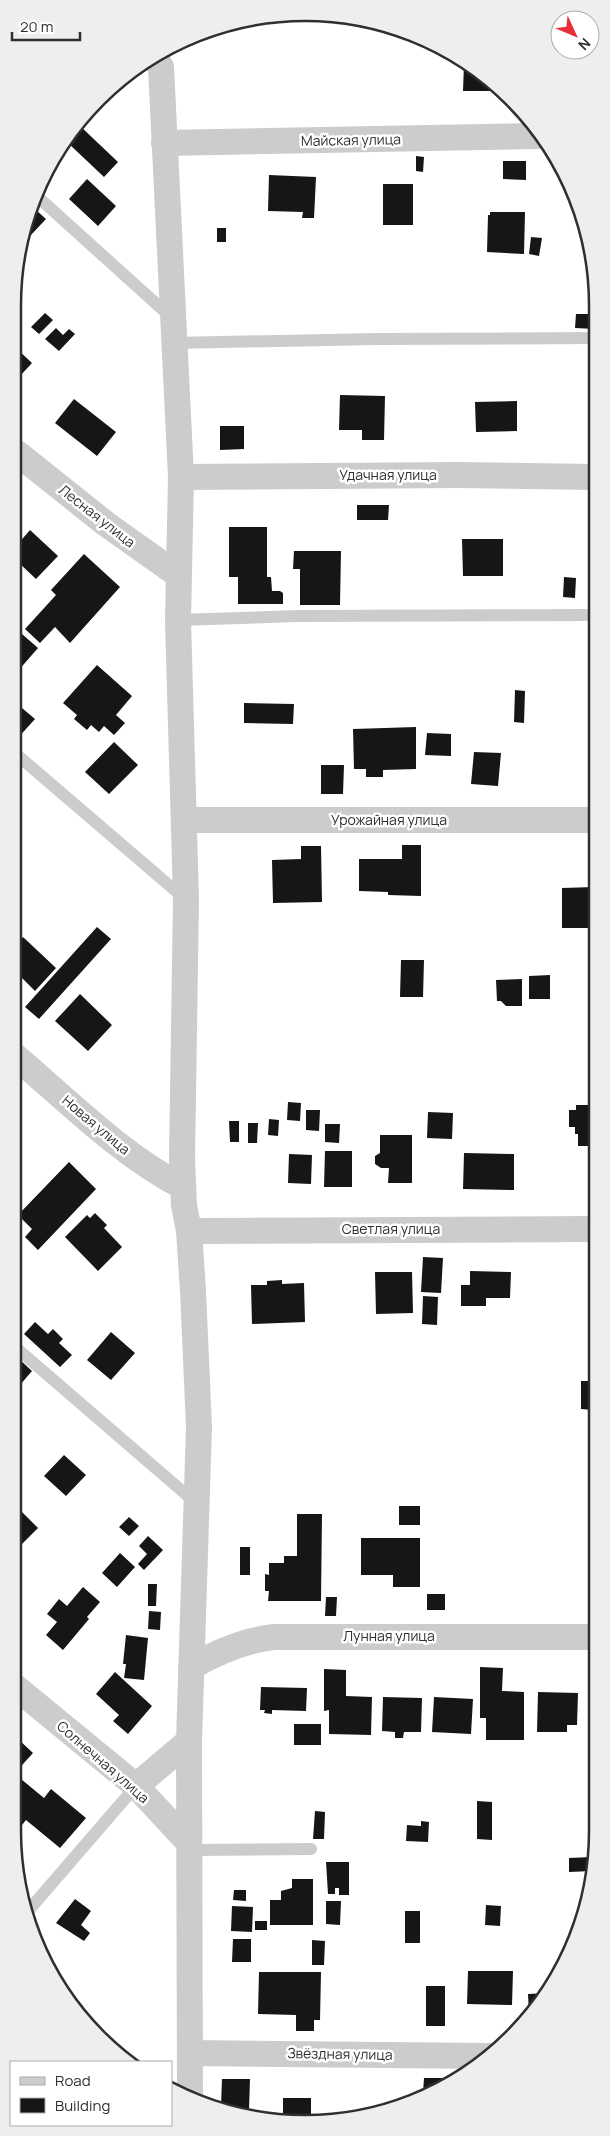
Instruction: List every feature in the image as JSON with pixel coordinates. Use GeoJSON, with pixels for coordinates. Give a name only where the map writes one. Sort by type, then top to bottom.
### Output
{"type":"FeatureCollection","features":[{"type":"Feature","properties":{"kind":"street"},"geometry":{"type":"LineString","coordinates":[[159,61],[180,477],[178,620],[186,899],[183,1187],[189,1231],[198,1362],[199,1427],[189,1741],[190,2090]]}},
{"type":"Feature","properties":{"kind":"street","name":"Майская улица"},"geometry":{"type":"LineString","coordinates":[[164,143],[533,136]]}},
{"type":"Feature","properties":{"kind":"street","name":"Лесная улица"},"geometry":{"type":"LineString","coordinates":[[21,456],[106,524],[178,575]]}},
{"type":"Feature","properties":{"kind":"street","name":"Удачная улица"},"geometry":{"type":"LineString","coordinates":[[180,477],[459,475],[589,477]]}},
{"type":"Feature","properties":{"kind":"street","name":"Урожайная улица"},"geometry":{"type":"LineString","coordinates":[[185,820],[589,820]]}},
{"type":"Feature","properties":{"kind":"street","name":"Новая улица"},"geometry":{"type":"LineString","coordinates":[[21,1061],[130,1155],[152,1171],[183,1187]]}},
{"type":"Feature","properties":{"kind":"street","name":"Светлая улица"},"geometry":{"type":"LineString","coordinates":[[189,1231],[589,1229]]}},
{"type":"Feature","properties":{"kind":"street","name":"Лунная улица"},"geometry":{"type":"LineString","coordinates":[[191,1667],[212,1655],[258,1639],[274,1637],[589,1637]]}},
{"type":"Feature","properties":{"kind":"street","name":"Солнечная улица"},"geometry":{"type":"LineString","coordinates":[[21,1692],[136,1786],[189,1846]]}},
{"type":"Feature","properties":{"kind":"street"},"geometry":{"type":"LineString","coordinates":[[136,1786],[189,1741]]}},
{"type":"Feature","properties":{"kind":"street","name":"Звёздная улица"},"geometry":{"type":"LineString","coordinates":[[190,2053],[478,2056]]}},
{"type":"Feature","properties":{"kind":"lane"},"geometry":{"type":"LineString","coordinates":[[41,200],[172,330],[376,338],[589,338]]}},
{"type":"Feature","properties":{"kind":"lane"},"geometry":{"type":"LineString","coordinates":[[178,620],[298,616],[589,615]]}},
{"type":"Feature","properties":{"kind":"lane"},"geometry":{"type":"LineString","coordinates":[[21,758],[186,899]]}},
{"type":"Feature","properties":{"kind":"lane"},"geometry":{"type":"LineString","coordinates":[[21,1352],[173,1481],[197,1504]]}},
{"type":"Feature","properties":{"kind":"lane"},"geometry":{"type":"LineString","coordinates":[[32,1907],[136,1786]]}},
{"type":"Feature","properties":{"kind":"lane"},"geometry":{"type":"LineString","coordinates":[[189,1846],[311,1849]]}},
{"type":"Feature","properties":{"kind":"building"},"geometry":{"type":"Polygon","coordinates":[[[464,70],[491,91],[463,91],[464,70]]]}},
{"type":"Feature","properties":{"kind":"building"},"geometry":{"type":"Polygon","coordinates":[[[83,129],[118,162],[104,177],[70,145],[83,129]]]}},
{"type":"Feature","properties":{"kind":"building"},"geometry":{"type":"Polygon","coordinates":[[[416,156],[424,157],[423,172],[416,171],[416,156]]]}},
{"type":"Feature","properties":{"kind":"building"},"geometry":{"type":"Polygon","coordinates":[[[503,161],[526,161],[526,180],[503,179],[503,161]]]}},
{"type":"Feature","properties":{"kind":"building"},"geometry":{"type":"Polygon","coordinates":[[[269,175],[316,177],[314,218],[302,218],[303,212],[268,211],[269,175]]]}},
{"type":"Feature","properties":{"kind":"building"},"geometry":{"type":"Polygon","coordinates":[[[87,179],[116,206],[98,226],[69,199],[87,179]]]}},
{"type":"Feature","properties":{"kind":"building"},"geometry":{"type":"Polygon","coordinates":[[[383,184],[413,184],[413,225],[383,225],[383,184]]]}},
{"type":"Feature","properties":{"kind":"building"},"geometry":{"type":"Polygon","coordinates":[[[37,211],[46,219],[30,236],[37,211]]]}},
{"type":"Feature","properties":{"kind":"building"},"geometry":{"type":"Polygon","coordinates":[[[490,212],[525,212],[524,254],[487,252],[488,215],[490,215],[490,212]]]}},
{"type":"Feature","properties":{"kind":"building"},"geometry":{"type":"Polygon","coordinates":[[[217,228],[226,228],[226,242],[217,242],[217,228]]]}},
{"type":"Feature","properties":{"kind":"building"},"geometry":{"type":"Polygon","coordinates":[[[531,237],[542,238],[539,256],[529,254],[531,237]]]}},
{"type":"Feature","properties":{"kind":"building"},"geometry":{"type":"Polygon","coordinates":[[[45,313],[53,320],[39,334],[31,327],[45,313]]]}},
{"type":"Feature","properties":{"kind":"building"},"geometry":{"type":"Polygon","coordinates":[[[576,314],[589,314],[589,329],[575,328],[576,314]]]}},
{"type":"Feature","properties":{"kind":"building"},"geometry":{"type":"Polygon","coordinates":[[[56,328],[63,335],[69,329],[75,334],[59,351],[45,339],[56,328]]]}},
{"type":"Feature","properties":{"kind":"building"},"geometry":{"type":"Polygon","coordinates":[[[21,353],[32,363],[21,375],[21,353]]]}},
{"type":"Feature","properties":{"kind":"building"},"geometry":{"type":"Polygon","coordinates":[[[340,395],[385,396],[384,440],[362,440],[362,430],[339,430],[340,395]]]}},
{"type":"Feature","properties":{"kind":"building"},"geometry":{"type":"Polygon","coordinates":[[[74,399],[116,432],[97,456],[55,423],[74,399]]]}},
{"type":"Feature","properties":{"kind":"building"},"geometry":{"type":"Polygon","coordinates":[[[517,401],[517,431],[476,432],[475,402],[517,401]]]}},
{"type":"Feature","properties":{"kind":"building"},"geometry":{"type":"Polygon","coordinates":[[[220,426],[244,426],[244,449],[220,450],[220,426]]]}},
{"type":"Feature","properties":{"kind":"building"},"geometry":{"type":"Polygon","coordinates":[[[357,505],[389,505],[388,520],[357,520],[357,505]]]}},
{"type":"Feature","properties":{"kind":"building"},"geometry":{"type":"Polygon","coordinates":[[[229,527],[267,527],[267,577],[271,577],[272,591],[283,593],[283,604],[238,604],[238,577],[229,577],[229,527]]]}},
{"type":"Feature","properties":{"kind":"building"},"geometry":{"type":"Polygon","coordinates":[[[30,530],[58,556],[36,579],[21,565],[21,540],[30,530]]]}},
{"type":"Feature","properties":{"kind":"building"},"geometry":{"type":"Polygon","coordinates":[[[462,539],[503,539],[503,576],[463,576],[462,539]]]}},
{"type":"Feature","properties":{"kind":"building"},"geometry":{"type":"Polygon","coordinates":[[[294,551],[341,551],[340,605],[300,605],[300,569],[293,569],[294,551]]]}},
{"type":"Feature","properties":{"kind":"building"},"geometry":{"type":"Polygon","coordinates":[[[84,554],[120,587],[70,643],[55,627],[40,643],[25,629],[56,595],[51,590],[84,554]]]}},
{"type":"Feature","properties":{"kind":"building"},"geometry":{"type":"Polygon","coordinates":[[[564,577],[576,578],[575,598],[563,597],[564,577]]]}},
{"type":"Feature","properties":{"kind":"building"},"geometry":{"type":"Polygon","coordinates":[[[22,634],[38,648],[21,667],[22,634]]]}},
{"type":"Feature","properties":{"kind":"building"},"geometry":{"type":"Polygon","coordinates":[[[97,665],[132,696],[116,715],[125,723],[114,735],[104,726],[99,732],[91,725],[87,730],[74,719],[77,715],[63,703],[97,665]]]}},
{"type":"Feature","properties":{"kind":"building"},"geometry":{"type":"Polygon","coordinates":[[[515,690],[525,691],[524,723],[514,722],[515,690]]]}},
{"type":"Feature","properties":{"kind":"building"},"geometry":{"type":"Polygon","coordinates":[[[244,703],[294,704],[293,724],[244,723],[244,703]]]}},
{"type":"Feature","properties":{"kind":"building"},"geometry":{"type":"Polygon","coordinates":[[[21,707],[35,719],[21,734],[21,707]]]}},
{"type":"Feature","properties":{"kind":"building"},"geometry":{"type":"Polygon","coordinates":[[[416,727],[416,769],[383,770],[383,777],[366,777],[366,769],[354,769],[353,729],[416,727]]]}},
{"type":"Feature","properties":{"kind":"building"},"geometry":{"type":"Polygon","coordinates":[[[427,733],[451,734],[451,756],[425,755],[427,733]]]}},
{"type":"Feature","properties":{"kind":"building"},"geometry":{"type":"Polygon","coordinates":[[[114,742],[138,765],[109,794],[85,772],[114,742]]]}},
{"type":"Feature","properties":{"kind":"building"},"geometry":{"type":"Polygon","coordinates":[[[474,752],[501,753],[498,786],[471,784],[474,752]]]}},
{"type":"Feature","properties":{"kind":"building"},"geometry":{"type":"Polygon","coordinates":[[[321,765],[344,765],[343,794],[321,794],[321,765]]]}},
{"type":"Feature","properties":{"kind":"building"},"geometry":{"type":"Polygon","coordinates":[[[402,845],[421,845],[421,896],[388,895],[388,892],[359,891],[359,859],[402,859],[402,845]]]}},
{"type":"Feature","properties":{"kind":"building"},"geometry":{"type":"Polygon","coordinates":[[[301,846],[321,846],[322,902],[273,903],[272,860],[301,859],[301,846]]]}},
{"type":"Feature","properties":{"kind":"building"},"geometry":{"type":"Polygon","coordinates":[[[589,887],[589,928],[562,928],[562,888],[589,887]]]}},
{"type":"Feature","properties":{"kind":"building"},"geometry":{"type":"Polygon","coordinates":[[[97,927],[111,939],[39,1019],[25,1007],[97,927]]]}},
{"type":"Feature","properties":{"kind":"building"},"geometry":{"type":"Polygon","coordinates":[[[23,937],[56,968],[35,991],[21,977],[21,940],[23,937]]]}},
{"type":"Feature","properties":{"kind":"building"},"geometry":{"type":"Polygon","coordinates":[[[401,960],[424,960],[423,997],[400,997],[401,960]]]}},
{"type":"Feature","properties":{"kind":"building"},"geometry":{"type":"Polygon","coordinates":[[[550,975],[550,999],[529,999],[529,976],[550,975]]]}},
{"type":"Feature","properties":{"kind":"building"},"geometry":{"type":"Polygon","coordinates":[[[522,979],[522,1006],[506,1006],[501,1001],[497,1001],[496,980],[522,979]]]}},
{"type":"Feature","properties":{"kind":"building"},"geometry":{"type":"Polygon","coordinates":[[[80,994],[112,1025],[88,1051],[55,1021],[80,994]]]}},
{"type":"Feature","properties":{"kind":"building"},"geometry":{"type":"Polygon","coordinates":[[[288,1102],[301,1103],[300,1121],[287,1120],[288,1102]]]}},
{"type":"Feature","properties":{"kind":"building"},"geometry":{"type":"Polygon","coordinates":[[[576,1105],[589,1105],[589,1146],[578,1146],[578,1134],[575,1134],[575,1127],[569,1127],[569,1110],[576,1110],[576,1105]]]}},
{"type":"Feature","properties":{"kind":"building"},"geometry":{"type":"Polygon","coordinates":[[[306,1110],[320,1110],[319,1131],[306,1130],[306,1110]]]}},
{"type":"Feature","properties":{"kind":"building"},"geometry":{"type":"Polygon","coordinates":[[[428,1112],[453,1113],[452,1139],[427,1138],[428,1112]]]}},
{"type":"Feature","properties":{"kind":"building"},"geometry":{"type":"Polygon","coordinates":[[[269,1119],[279,1120],[278,1136],[268,1135],[269,1119]]]}},
{"type":"Feature","properties":{"kind":"building"},"geometry":{"type":"Polygon","coordinates":[[[229,1121],[239,1121],[239,1142],[230,1142],[229,1121]]]}},
{"type":"Feature","properties":{"kind":"building"},"geometry":{"type":"Polygon","coordinates":[[[248,1123],[258,1123],[257,1143],[248,1143],[248,1123]]]}},
{"type":"Feature","properties":{"kind":"building"},"geometry":{"type":"Polygon","coordinates":[[[325,1124],[340,1124],[339,1143],[325,1142],[325,1124]]]}},
{"type":"Feature","properties":{"kind":"building"},"geometry":{"type":"Polygon","coordinates":[[[380,1135],[412,1135],[412,1183],[388,1183],[389,1168],[381,1168],[375,1164],[375,1156],[380,1153],[380,1135]]]}},
{"type":"Feature","properties":{"kind":"building"},"geometry":{"type":"Polygon","coordinates":[[[325,1151],[352,1151],[352,1187],[324,1187],[325,1151]]]}},
{"type":"Feature","properties":{"kind":"building"},"geometry":{"type":"Polygon","coordinates":[[[464,1153],[514,1154],[514,1190],[463,1189],[464,1153]]]}},
{"type":"Feature","properties":{"kind":"building"},"geometry":{"type":"Polygon","coordinates":[[[289,1154],[312,1155],[311,1184],[288,1183],[289,1154]]]}},
{"type":"Feature","properties":{"kind":"building"},"geometry":{"type":"Polygon","coordinates":[[[69,1162],[96,1189],[38,1250],[25,1237],[32,1229],[21,1218],[21,1212],[69,1162]]]}},
{"type":"Feature","properties":{"kind":"building"},"geometry":{"type":"Polygon","coordinates":[[[95,1213],[107,1225],[104,1228],[122,1247],[98,1271],[65,1237],[87,1215],[90,1218],[95,1213]]]}},
{"type":"Feature","properties":{"kind":"building"},"geometry":{"type":"Polygon","coordinates":[[[423,1257],[443,1258],[441,1293],[421,1292],[423,1257]]]}},
{"type":"Feature","properties":{"kind":"building"},"geometry":{"type":"Polygon","coordinates":[[[470,1271],[511,1272],[510,1298],[486,1298],[486,1306],[461,1306],[461,1285],[470,1285],[470,1271]]]}},
{"type":"Feature","properties":{"kind":"building"},"geometry":{"type":"Polygon","coordinates":[[[375,1272],[412,1272],[413,1313],[376,1314],[375,1272]]]}},
{"type":"Feature","properties":{"kind":"building"},"geometry":{"type":"Polygon","coordinates":[[[282,1280],[282,1284],[304,1283],[305,1322],[252,1324],[251,1285],[267,1285],[267,1281],[282,1280]]]}},
{"type":"Feature","properties":{"kind":"building"},"geometry":{"type":"Polygon","coordinates":[[[423,1296],[438,1297],[437,1325],[422,1324],[423,1296]]]}},
{"type":"Feature","properties":{"kind":"building"},"geometry":{"type":"Polygon","coordinates":[[[35,1322],[48,1334],[53,1329],[63,1339],[59,1343],[72,1355],[60,1367],[24,1334],[35,1322]]]}},
{"type":"Feature","properties":{"kind":"building"},"geometry":{"type":"Polygon","coordinates":[[[111,1332],[135,1353],[111,1380],[87,1360],[111,1332]]]}},
{"type":"Feature","properties":{"kind":"building"},"geometry":{"type":"Polygon","coordinates":[[[21,1361],[32,1371],[21,1384],[21,1361]]]}},
{"type":"Feature","properties":{"kind":"building"},"geometry":{"type":"Polygon","coordinates":[[[581,1381],[589,1381],[589,1410],[581,1409],[581,1381]]]}},
{"type":"Feature","properties":{"kind":"building"},"geometry":{"type":"Polygon","coordinates":[[[64,1455],[86,1475],[66,1496],[44,1476],[64,1455]]]}},
{"type":"Feature","properties":{"kind":"building"},"geometry":{"type":"Polygon","coordinates":[[[399,1506],[420,1506],[420,1525],[399,1525],[399,1506]]]}},
{"type":"Feature","properties":{"kind":"building"},"geometry":{"type":"Polygon","coordinates":[[[21,1511],[38,1528],[21,1545],[21,1511]]]}},
{"type":"Feature","properties":{"kind":"building"},"geometry":{"type":"Polygon","coordinates":[[[297,1514],[322,1514],[321,1601],[268,1601],[269,1591],[265,1591],[265,1574],[269,1575],[269,1563],[284,1563],[284,1556],[297,1556],[297,1514]]]}},
{"type":"Feature","properties":{"kind":"building"},"geometry":{"type":"Polygon","coordinates":[[[129,1517],[139,1526],[129,1536],[119,1527],[129,1517]]]}},
{"type":"Feature","properties":{"kind":"building"},"geometry":{"type":"Polygon","coordinates":[[[148,1536],[163,1550],[144,1570],[138,1564],[147,1554],[139,1546],[148,1536]]]}},
{"type":"Feature","properties":{"kind":"building"},"geometry":{"type":"Polygon","coordinates":[[[361,1538],[420,1538],[420,1587],[393,1587],[393,1575],[361,1575],[361,1538]]]}},
{"type":"Feature","properties":{"kind":"building"},"geometry":{"type":"Polygon","coordinates":[[[240,1547],[250,1547],[250,1575],[240,1575],[240,1547]]]}},
{"type":"Feature","properties":{"kind":"building"},"geometry":{"type":"Polygon","coordinates":[[[120,1553],[135,1567],[117,1587],[102,1573],[120,1553]]]}},
{"type":"Feature","properties":{"kind":"building"},"geometry":{"type":"Polygon","coordinates":[[[148,1584],[157,1584],[156,1606],[148,1606],[148,1584]]]}},
{"type":"Feature","properties":{"kind":"building"},"geometry":{"type":"Polygon","coordinates":[[[83,1587],[100,1602],[87,1617],[89,1619],[63,1650],[46,1635],[57,1622],[47,1614],[59,1599],[67,1606],[83,1587]]]}},
{"type":"Feature","properties":{"kind":"building"},"geometry":{"type":"Polygon","coordinates":[[[427,1594],[445,1594],[445,1610],[427,1610],[427,1594]]]}},
{"type":"Feature","properties":{"kind":"building"},"geometry":{"type":"Polygon","coordinates":[[[326,1597],[337,1597],[336,1616],[325,1616],[326,1597]]]}},
{"type":"Feature","properties":{"kind":"building"},"geometry":{"type":"Polygon","coordinates":[[[149,1611],[161,1612],[160,1630],[148,1629],[149,1611]]]}},
{"type":"Feature","properties":{"kind":"building"},"geometry":{"type":"Polygon","coordinates":[[[126,1635],[148,1638],[144,1680],[124,1678],[126,1664],[123,1664],[126,1635]]]}},
{"type":"Feature","properties":{"kind":"building"},"geometry":{"type":"Polygon","coordinates":[[[480,1667],[503,1668],[502,1691],[524,1692],[524,1740],[486,1740],[486,1718],[480,1718],[480,1667]]]}},
{"type":"Feature","properties":{"kind":"building"},"geometry":{"type":"Polygon","coordinates":[[[324,1669],[346,1670],[346,1696],[372,1697],[371,1735],[329,1734],[329,1710],[324,1711],[324,1669]]]}},
{"type":"Feature","properties":{"kind":"building"},"geometry":{"type":"Polygon","coordinates":[[[115,1672],[152,1706],[128,1734],[113,1721],[119,1715],[96,1694],[115,1672]]]}},
{"type":"Feature","properties":{"kind":"building"},"geometry":{"type":"Polygon","coordinates":[[[261,1687],[307,1688],[306,1711],[272,1710],[272,1714],[264,1713],[265,1710],[260,1710],[261,1687]]]}},
{"type":"Feature","properties":{"kind":"building"},"geometry":{"type":"Polygon","coordinates":[[[538,1692],[578,1693],[577,1725],[567,1725],[567,1732],[537,1732],[538,1692]]]}},
{"type":"Feature","properties":{"kind":"building"},"geometry":{"type":"Polygon","coordinates":[[[383,1697],[422,1698],[421,1732],[404,1732],[403,1738],[395,1738],[395,1732],[382,1731],[383,1697]]]}},
{"type":"Feature","properties":{"kind":"building"},"geometry":{"type":"Polygon","coordinates":[[[434,1697],[473,1699],[471,1734],[432,1732],[434,1697]]]}},
{"type":"Feature","properties":{"kind":"building"},"geometry":{"type":"Polygon","coordinates":[[[294,1724],[321,1724],[321,1745],[294,1745],[294,1724]]]}},
{"type":"Feature","properties":{"kind":"building"},"geometry":{"type":"Polygon","coordinates":[[[21,1742],[33,1753],[21,1766],[21,1742]]]}},
{"type":"Feature","properties":{"kind":"building"},"geometry":{"type":"Polygon","coordinates":[[[21,1779],[44,1798],[51,1789],[86,1818],[60,1848],[26,1820],[22,1825],[21,1779]]]}},
{"type":"Feature","properties":{"kind":"building"},"geometry":{"type":"Polygon","coordinates":[[[477,1801],[492,1802],[492,1840],[477,1839],[477,1801]]]}},
{"type":"Feature","properties":{"kind":"building"},"geometry":{"type":"Polygon","coordinates":[[[315,1811],[325,1812],[324,1839],[313,1839],[315,1811]]]}},
{"type":"Feature","properties":{"kind":"building"},"geometry":{"type":"Polygon","coordinates":[[[421,1821],[429,1822],[428,1842],[406,1841],[407,1825],[421,1826],[421,1821]]]}},
{"type":"Feature","properties":{"kind":"building"},"geometry":{"type":"Polygon","coordinates":[[[587,1857],[585,1871],[569,1872],[569,1858],[587,1857]]]}},
{"type":"Feature","properties":{"kind":"building"},"geometry":{"type":"Polygon","coordinates":[[[326,1862],[349,1862],[349,1895],[339,1895],[339,1888],[335,1888],[335,1894],[328,1894],[326,1862]]]}},
{"type":"Feature","properties":{"kind":"building"},"geometry":{"type":"Polygon","coordinates":[[[292,1879],[313,1879],[313,1925],[270,1925],[270,1900],[281,1900],[281,1891],[292,1888],[292,1879]]]}},
{"type":"Feature","properties":{"kind":"building"},"geometry":{"type":"Polygon","coordinates":[[[234,1890],[246,1890],[246,1901],[233,1900],[234,1890]]]}},
{"type":"Feature","properties":{"kind":"building"},"geometry":{"type":"Polygon","coordinates":[[[75,1899],[91,1911],[81,1925],[90,1933],[84,1941],[56,1923],[75,1899]]]}},
{"type":"Feature","properties":{"kind":"building"},"geometry":{"type":"Polygon","coordinates":[[[326,1901],[341,1901],[340,1925],[326,1924],[326,1901]]]}},
{"type":"Feature","properties":{"kind":"building"},"geometry":{"type":"Polygon","coordinates":[[[486,1905],[501,1906],[500,1926],[485,1925],[486,1905]]]}},
{"type":"Feature","properties":{"kind":"building"},"geometry":{"type":"Polygon","coordinates":[[[232,1906],[253,1907],[252,1932],[231,1931],[232,1906]]]}},
{"type":"Feature","properties":{"kind":"building"},"geometry":{"type":"Polygon","coordinates":[[[405,1911],[420,1911],[420,1943],[405,1943],[405,1911]]]}},
{"type":"Feature","properties":{"kind":"building"},"geometry":{"type":"Polygon","coordinates":[[[255,1921],[267,1921],[267,1930],[255,1930],[255,1921]]]}},
{"type":"Feature","properties":{"kind":"building"},"geometry":{"type":"Polygon","coordinates":[[[233,1939],[251,1939],[251,1962],[232,1962],[233,1939]]]}},
{"type":"Feature","properties":{"kind":"building"},"geometry":{"type":"Polygon","coordinates":[[[312,1940],[325,1941],[324,1965],[312,1965],[312,1940]]]}},
{"type":"Feature","properties":{"kind":"building"},"geometry":{"type":"Polygon","coordinates":[[[468,1971],[513,1971],[512,2005],[467,2004],[468,1971]]]}},
{"type":"Feature","properties":{"kind":"building"},"geometry":{"type":"Polygon","coordinates":[[[259,1972],[321,1972],[320,2020],[314,2020],[314,2031],[296,2031],[296,2015],[258,2014],[259,1972]]]}},
{"type":"Feature","properties":{"kind":"building"},"geometry":{"type":"Polygon","coordinates":[[[426,1986],[445,1986],[445,2026],[426,2026],[426,1986]]]}},
{"type":"Feature","properties":{"kind":"building"},"geometry":{"type":"Polygon","coordinates":[[[528,1994],[538,1994],[529,2006],[528,1994]]]}},
{"type":"Feature","properties":{"kind":"building"},"geometry":{"type":"Polygon","coordinates":[[[424,2078],[442,2078],[442,2079],[423,2088],[424,2078]]]}},
{"type":"Feature","properties":{"kind":"building"},"geometry":{"type":"Polygon","coordinates":[[[222,2079],[250,2079],[249,2109],[221,2102],[222,2079]]]}},
{"type":"Feature","properties":{"kind":"building"},"geometry":{"type":"Polygon","coordinates":[[[283,2098],[311,2098],[311,2115],[283,2114],[283,2098]]]}}]}
